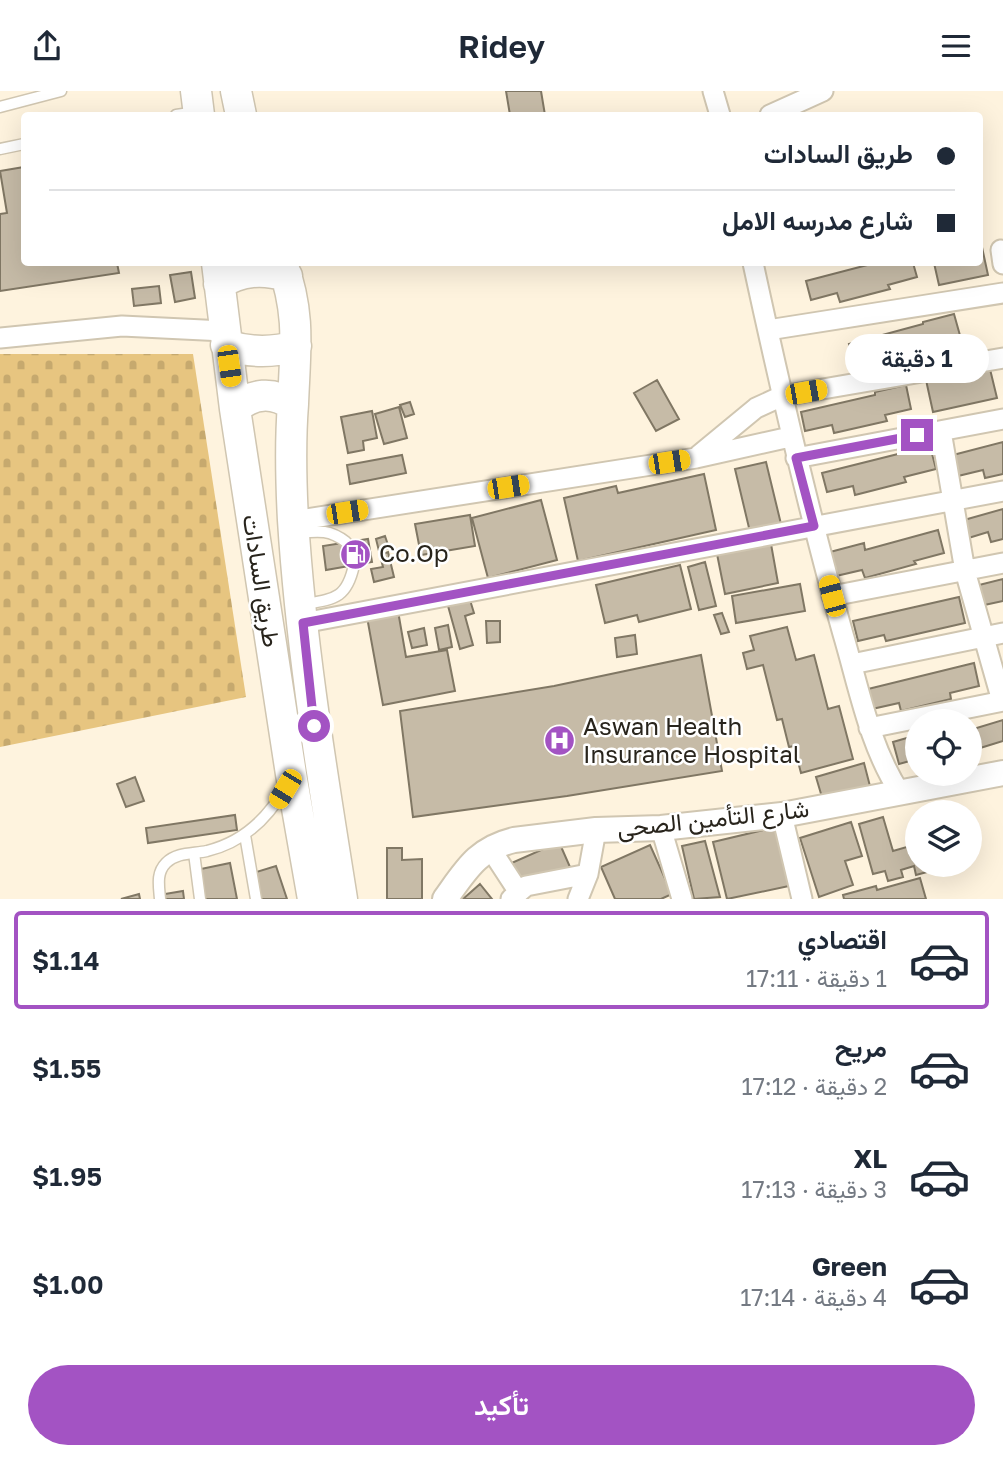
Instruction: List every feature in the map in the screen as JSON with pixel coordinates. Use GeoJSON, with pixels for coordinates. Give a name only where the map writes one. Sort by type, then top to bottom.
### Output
{"type":"FeatureCollection","features":[{"type":"Feature","properties":{"kind":"main road"},"geometry":{"type":"LineString","coordinates":[[236,91],[240,112]]}},
{"type":"Feature","properties":{"kind":"main road"},"geometry":{"type":"LineString","coordinates":[[218,273],[285,269]]}},
{"type":"Feature","properties":{"kind":"main road","name":"طريق السادات"},"geometry":{"type":"LineString","coordinates":[[285,269],[295,310],[296,346],[292,405],[294,527],[311,700],[342,899]]}},
{"type":"Feature","properties":{"kind":"main road","name":"طريق السادات"},"geometry":{"type":"LineString","coordinates":[[218,273],[235,409],[313,899]]}},
{"type":"Feature","properties":{"kind":"main road"},"geometry":{"type":"LineString","coordinates":[[225,338],[239,349],[261,352],[296,346]]}},
{"type":"Feature","properties":{"kind":"main road"},"geometry":{"type":"LineString","coordinates":[[235,409],[258,395],[276,397],[292,405]]}},
{"type":"Feature","properties":{"kind":"street"},"geometry":{"type":"LineString","coordinates":[[713,91],[719,112]]}},
{"type":"Feature","properties":{"kind":"street"},"geometry":{"type":"LineString","coordinates":[[777,112],[823,91]]}},
{"type":"Feature","properties":{"kind":"street"},"geometry":{"type":"LineString","coordinates":[[754,266],[790,437],[832,596],[881,762],[900,793]]}},
{"type":"Feature","properties":{"kind":"street"},"geometry":{"type":"LineString","coordinates":[[768,330],[1003,293]]}},
{"type":"Feature","properties":{"kind":"street"},"geometry":{"type":"LineString","coordinates":[[0,338],[122,326],[225,338]]}},
{"type":"Feature","properties":{"kind":"street"},"geometry":{"type":"LineString","coordinates":[[696,458],[756,408],[782,396],[1003,358]]}},
{"type":"Feature","properties":{"kind":"street"},"geometry":{"type":"LineString","coordinates":[[796,458],[1003,419]]}},
{"type":"Feature","properties":{"kind":"street"},"geometry":{"type":"LineString","coordinates":[[869,727],[1002,701],[993,635],[965,571],[941,431]]}},
{"type":"Feature","properties":{"kind":"street"},"geometry":{"type":"LineString","coordinates":[[294,527],[696,458],[790,437]]}},
{"type":"Feature","properties":{"kind":"street"},"geometry":{"type":"LineString","coordinates":[[302,614],[1003,491]]}},
{"type":"Feature","properties":{"kind":"street"},"geometry":{"type":"LineString","coordinates":[[832,596],[1003,563]]}},
{"type":"Feature","properties":{"kind":"street"},"geometry":{"type":"LineString","coordinates":[[852,664],[993,635]]}},
{"type":"Feature","properties":{"kind":"street","name":"شارع التأمين الصحى"},"geometry":{"type":"LineString","coordinates":[[445,899],[471,863],[490,848],[514,840],[596,830],[661,828],[782,815],[1003,773]]}},
{"type":"Feature","properties":{"kind":"street"},"geometry":{"type":"LineString","coordinates":[[782,815],[803,899]]}},
{"type":"Feature","properties":{"kind":"street"},"geometry":{"type":"LineString","coordinates":[[661,828],[682,899]]}},
{"type":"Feature","properties":{"kind":"street"},"geometry":{"type":"LineString","coordinates":[[578,899],[588,874],[596,830]]}},
{"type":"Feature","properties":{"kind":"street"},"geometry":{"type":"LineString","coordinates":[[490,848],[514,895],[535,883],[588,874]]}},
{"type":"Feature","properties":{"kind":"lane"},"geometry":{"type":"LineString","coordinates":[[0,107],[61,91]]}},
{"type":"Feature","properties":{"kind":"lane"},"geometry":{"type":"LineString","coordinates":[[0,149],[21,145]]}},
{"type":"Feature","properties":{"kind":"lane"},"geometry":{"type":"LineString","coordinates":[[294,527],[334,533],[346,542]]}},
{"type":"Feature","properties":{"kind":"lane"},"geometry":{"type":"LineString","coordinates":[[302,614],[341,593],[350,582],[354,565]]}},
{"type":"Feature","properties":{"kind":"lane"},"geometry":{"type":"LineString","coordinates":[[160,899],[159,878],[163,866],[174,857],[220,846],[244,835],[267,815],[285,789],[291,774]]}},
{"type":"Feature","properties":{"kind":"lane"},"geometry":{"type":"LineString","coordinates":[[244,835],[256,899]]}},
{"type":"Feature","properties":{"kind":"lane"},"geometry":{"type":"LineString","coordinates":[[194,853],[200,899]]}},
{"type":"Feature","properties":{"kind":"green space"},"geometry":{"type":"Polygon","coordinates":[[[0,354],[193,354],[246,697],[0,747],[0,354]]]}},
{"type":"Feature","properties":{"kind":"building"},"geometry":{"type":"Polygon","coordinates":[[[506,91],[541,91],[544,112],[510,112],[506,91]]]}},
{"type":"Feature","properties":{"kind":"building"},"geometry":{"type":"Polygon","coordinates":[[[21,168],[21,266],[118,266],[119,273],[0,291],[0,214],[7,213],[0,171],[21,168]]]}},
{"type":"Feature","properties":{"kind":"building"},"geometry":{"type":"Polygon","coordinates":[[[983,252],[988,275],[939,285],[935,266],[983,266],[983,252]]]}},
{"type":"Feature","properties":{"kind":"building"},"geometry":{"type":"Polygon","coordinates":[[[864,266],[914,266],[917,277],[888,285],[890,289],[840,302],[837,293],[811,300],[806,281],[864,266]]]}},
{"type":"Feature","properties":{"kind":"building"},"geometry":{"type":"Polygon","coordinates":[[[191,272],[195,298],[175,302],[170,275],[191,272]]]}},
{"type":"Feature","properties":{"kind":"building"},"geometry":{"type":"Polygon","coordinates":[[[159,286],[161,303],[134,306],[132,289],[159,286]]]}},
{"type":"Feature","properties":{"kind":"building"},"geometry":{"type":"Polygon","coordinates":[[[954,314],[961,339],[932,347],[933,351],[883,364],[881,355],[854,362],[849,344],[954,314]]]}},
{"type":"Feature","properties":{"kind":"building"},"geometry":{"type":"Polygon","coordinates":[[[989,365],[997,398],[933,412],[926,380],[989,365]]]}},
{"type":"Feature","properties":{"kind":"building"},"geometry":{"type":"Polygon","coordinates":[[[657,380],[679,419],[656,431],[634,393],[657,380]]]}},
{"type":"Feature","properties":{"kind":"building"},"geometry":{"type":"Polygon","coordinates":[[[906,385],[911,409],[885,415],[887,421],[834,433],[832,425],[805,431],[801,412],[906,385]]]}},
{"type":"Feature","properties":{"kind":"building"},"geometry":{"type":"Polygon","coordinates":[[[410,402],[414,414],[405,417],[400,405],[410,402]]]}},
{"type":"Feature","properties":{"kind":"building"},"geometry":{"type":"Polygon","coordinates":[[[399,407],[407,438],[384,444],[375,414],[399,407]]]}},
{"type":"Feature","properties":{"kind":"building"},"geometry":{"type":"Polygon","coordinates":[[[372,411],[377,438],[363,441],[364,450],[348,453],[341,417],[372,411]]]}},
{"type":"Feature","properties":{"kind":"building"},"geometry":{"type":"Polygon","coordinates":[[[1003,442],[1003,474],[985,478],[983,470],[958,476],[953,455],[1003,442]]]}},
{"type":"Feature","properties":{"kind":"building"},"geometry":{"type":"Polygon","coordinates":[[[930,446],[936,469],[904,477],[906,482],[855,495],[853,486],[827,492],[822,473],[930,446]]]}},
{"type":"Feature","properties":{"kind":"building"},"geometry":{"type":"Polygon","coordinates":[[[402,455],[406,473],[350,484],[347,465],[402,455]]]}},
{"type":"Feature","properties":{"kind":"building"},"geometry":{"type":"Polygon","coordinates":[[[766,462],[781,524],[750,532],[735,469],[766,462]]]}},
{"type":"Feature","properties":{"kind":"building"},"geometry":{"type":"Polygon","coordinates":[[[704,474],[716,530],[578,561],[564,498],[616,486],[618,493],[704,474]]]}},
{"type":"Feature","properties":{"kind":"building"},"geometry":{"type":"Polygon","coordinates":[[[541,500],[557,560],[488,578],[472,518],[541,500]]]}},
{"type":"Feature","properties":{"kind":"building"},"geometry":{"type":"Polygon","coordinates":[[[1003,509],[1003,539],[991,542],[988,532],[962,540],[957,522],[1003,509]]]}},
{"type":"Feature","properties":{"kind":"building"},"geometry":{"type":"Polygon","coordinates":[[[470,515],[475,546],[421,555],[415,524],[470,515]]]}},
{"type":"Feature","properties":{"kind":"building"},"geometry":{"type":"Polygon","coordinates":[[[938,530],[944,553],[865,578],[862,570],[836,576],[830,552],[864,543],[865,550],[938,530]]]}},
{"type":"Feature","properties":{"kind":"building"},"geometry":{"type":"Polygon","coordinates":[[[385,536],[389,548],[379,551],[376,539],[385,536]]]}},
{"type":"Feature","properties":{"kind":"building"},"geometry":{"type":"Polygon","coordinates":[[[368,539],[372,562],[326,570],[323,546],[368,539]]]}},
{"type":"Feature","properties":{"kind":"building"},"geometry":{"type":"Polygon","coordinates":[[[771,544],[778,583],[725,594],[717,554],[771,544]]]}},
{"type":"Feature","properties":{"kind":"building"},"geometry":{"type":"Polygon","coordinates":[[[388,552],[394,577],[374,582],[371,569],[383,567],[380,555],[388,552]]]}},
{"type":"Feature","properties":{"kind":"building"},"geometry":{"type":"Polygon","coordinates":[[[705,562],[716,606],[699,610],[688,567],[705,562]]]}},
{"type":"Feature","properties":{"kind":"building"},"geometry":{"type":"Polygon","coordinates":[[[680,565],[691,609],[639,622],[637,615],[605,623],[596,585],[680,565]]]}},
{"type":"Feature","properties":{"kind":"building"},"geometry":{"type":"Polygon","coordinates":[[[1003,579],[1003,601],[975,607],[971,587],[1003,579]]]}},
{"type":"Feature","properties":{"kind":"building"},"geometry":{"type":"Polygon","coordinates":[[[800,584],[805,611],[736,623],[732,596],[800,584]]]}},
{"type":"Feature","properties":{"kind":"building"},"geometry":{"type":"Polygon","coordinates":[[[959,597],[965,623],[886,641],[884,635],[858,641],[853,621],[959,597]]]}},
{"type":"Feature","properties":{"kind":"building"},"geometry":{"type":"Polygon","coordinates":[[[470,600],[474,613],[465,616],[473,645],[460,649],[448,606],[470,600]]]}},
{"type":"Feature","properties":{"kind":"building"},"geometry":{"type":"Polygon","coordinates":[[[398,611],[406,657],[447,650],[455,691],[383,705],[367,617],[398,611]]]}},
{"type":"Feature","properties":{"kind":"building"},"geometry":{"type":"Polygon","coordinates":[[[722,613],[729,632],[721,634],[714,615],[722,613]]]}},
{"type":"Feature","properties":{"kind":"building"},"geometry":{"type":"Polygon","coordinates":[[[486,621],[500,621],[500,642],[487,643],[486,621]]]}},
{"type":"Feature","properties":{"kind":"building"},"geometry":{"type":"Polygon","coordinates":[[[448,625],[452,647],[439,650],[435,628],[448,625]]]}},
{"type":"Feature","properties":{"kind":"building"},"geometry":{"type":"Polygon","coordinates":[[[787,627],[796,660],[814,655],[828,709],[839,706],[853,759],[801,773],[794,746],[789,747],[782,719],[777,720],[763,665],[747,669],[743,653],[754,650],[750,636],[787,627]]]}},
{"type":"Feature","properties":{"kind":"building"},"geometry":{"type":"Polygon","coordinates":[[[424,628],[427,645],[412,648],[408,632],[424,628]]]}},
{"type":"Feature","properties":{"kind":"building"},"geometry":{"type":"Polygon","coordinates":[[[635,635],[637,654],[617,657],[615,638],[635,635]]]}},
{"type":"Feature","properties":{"kind":"building","name":"Aswan Health Insurance Hospital"},"geometry":{"type":"Polygon","coordinates":[[[701,655],[722,771],[413,817],[400,711],[554,686],[701,655]]]}},
{"type":"Feature","properties":{"kind":"building"},"geometry":{"type":"Polygon","coordinates":[[[974,663],[979,686],[950,693],[951,699],[901,711],[899,703],[872,709],[868,689],[974,663]]]}},
{"type":"Feature","properties":{"kind":"building"},"geometry":{"type":"Polygon","coordinates":[[[1003,720],[1003,741],[982,747],[982,726],[1003,720]]]}},
{"type":"Feature","properties":{"kind":"building"},"geometry":{"type":"Polygon","coordinates":[[[905,738],[905,762],[899,764],[893,742],[905,738]]]}},
{"type":"Feature","properties":{"kind":"building"},"geometry":{"type":"Polygon","coordinates":[[[864,763],[871,790],[824,804],[816,777],[864,763]]]}},
{"type":"Feature","properties":{"kind":"building"},"geometry":{"type":"Polygon","coordinates":[[[135,777],[144,801],[126,807],[117,784],[135,777]]]}},
{"type":"Feature","properties":{"kind":"building"},"geometry":{"type":"Polygon","coordinates":[[[235,815],[237,830],[148,843],[146,828],[235,815]]]}},
{"type":"Feature","properties":{"kind":"building"},"geometry":{"type":"Polygon","coordinates":[[[883,817],[893,851],[905,848],[905,869],[901,870],[903,877],[888,881],[885,871],[873,874],[859,824],[883,817]]]}},
{"type":"Feature","properties":{"kind":"building"},"geometry":{"type":"Polygon","coordinates":[[[851,822],[862,856],[845,861],[853,885],[819,897],[800,838],[851,822]]]}},
{"type":"Feature","properties":{"kind":"building"},"geometry":{"type":"Polygon","coordinates":[[[776,827],[789,886],[727,899],[713,842],[776,827]]]}},
{"type":"Feature","properties":{"kind":"building"},"geometry":{"type":"Polygon","coordinates":[[[705,841],[720,897],[694,899],[682,846],[705,841]]]}},
{"type":"Feature","properties":{"kind":"building"},"geometry":{"type":"Polygon","coordinates":[[[559,842],[570,867],[516,892],[505,866],[559,842]]]}},
{"type":"Feature","properties":{"kind":"building"},"geometry":{"type":"Polygon","coordinates":[[[650,845],[672,894],[661,899],[615,899],[601,867],[650,845]]]}},
{"type":"Feature","properties":{"kind":"building"},"geometry":{"type":"Polygon","coordinates":[[[387,848],[402,848],[402,860],[422,859],[422,899],[387,899],[387,848]]]}},
{"type":"Feature","properties":{"kind":"building"},"geometry":{"type":"Polygon","coordinates":[[[230,863],[237,899],[202,899],[196,870],[230,863]]]}},
{"type":"Feature","properties":{"kind":"building"},"geometry":{"type":"Polygon","coordinates":[[[276,866],[287,899],[261,899],[253,873],[276,866]]]}},
{"type":"Feature","properties":{"kind":"building"},"geometry":{"type":"Polygon","coordinates":[[[920,878],[926,899],[844,899],[843,895],[876,886],[877,890],[920,878]]]}},
{"type":"Feature","properties":{"kind":"building"},"geometry":{"type":"Polygon","coordinates":[[[480,884],[492,899],[463,899],[480,884]]]}},
{"type":"Feature","properties":{"kind":"building"},"geometry":{"type":"Polygon","coordinates":[[[183,891],[184,899],[160,899],[159,895],[183,891]]]}},
{"type":"Feature","properties":{"kind":"building"},"geometry":{"type":"Polygon","coordinates":[[[139,894],[140,899],[121,899],[139,894]]]}},
{"type":"Feature","properties":{"kind":"place","name":"Co.Op"},"geometry":{"type":"Point","coordinates":[356,554]}},
{"type":"Feature","properties":{"kind":"place","name":"Aswan Health Insurance Hospital"},"geometry":{"type":"Point","coordinates":[560,741]}},
{"type":"Feature","properties":{"kind":"route"},"geometry":{"type":"LineString","coordinates":[[314,726],[303,623],[814,526],[796,458],[917,435]]}}]}
